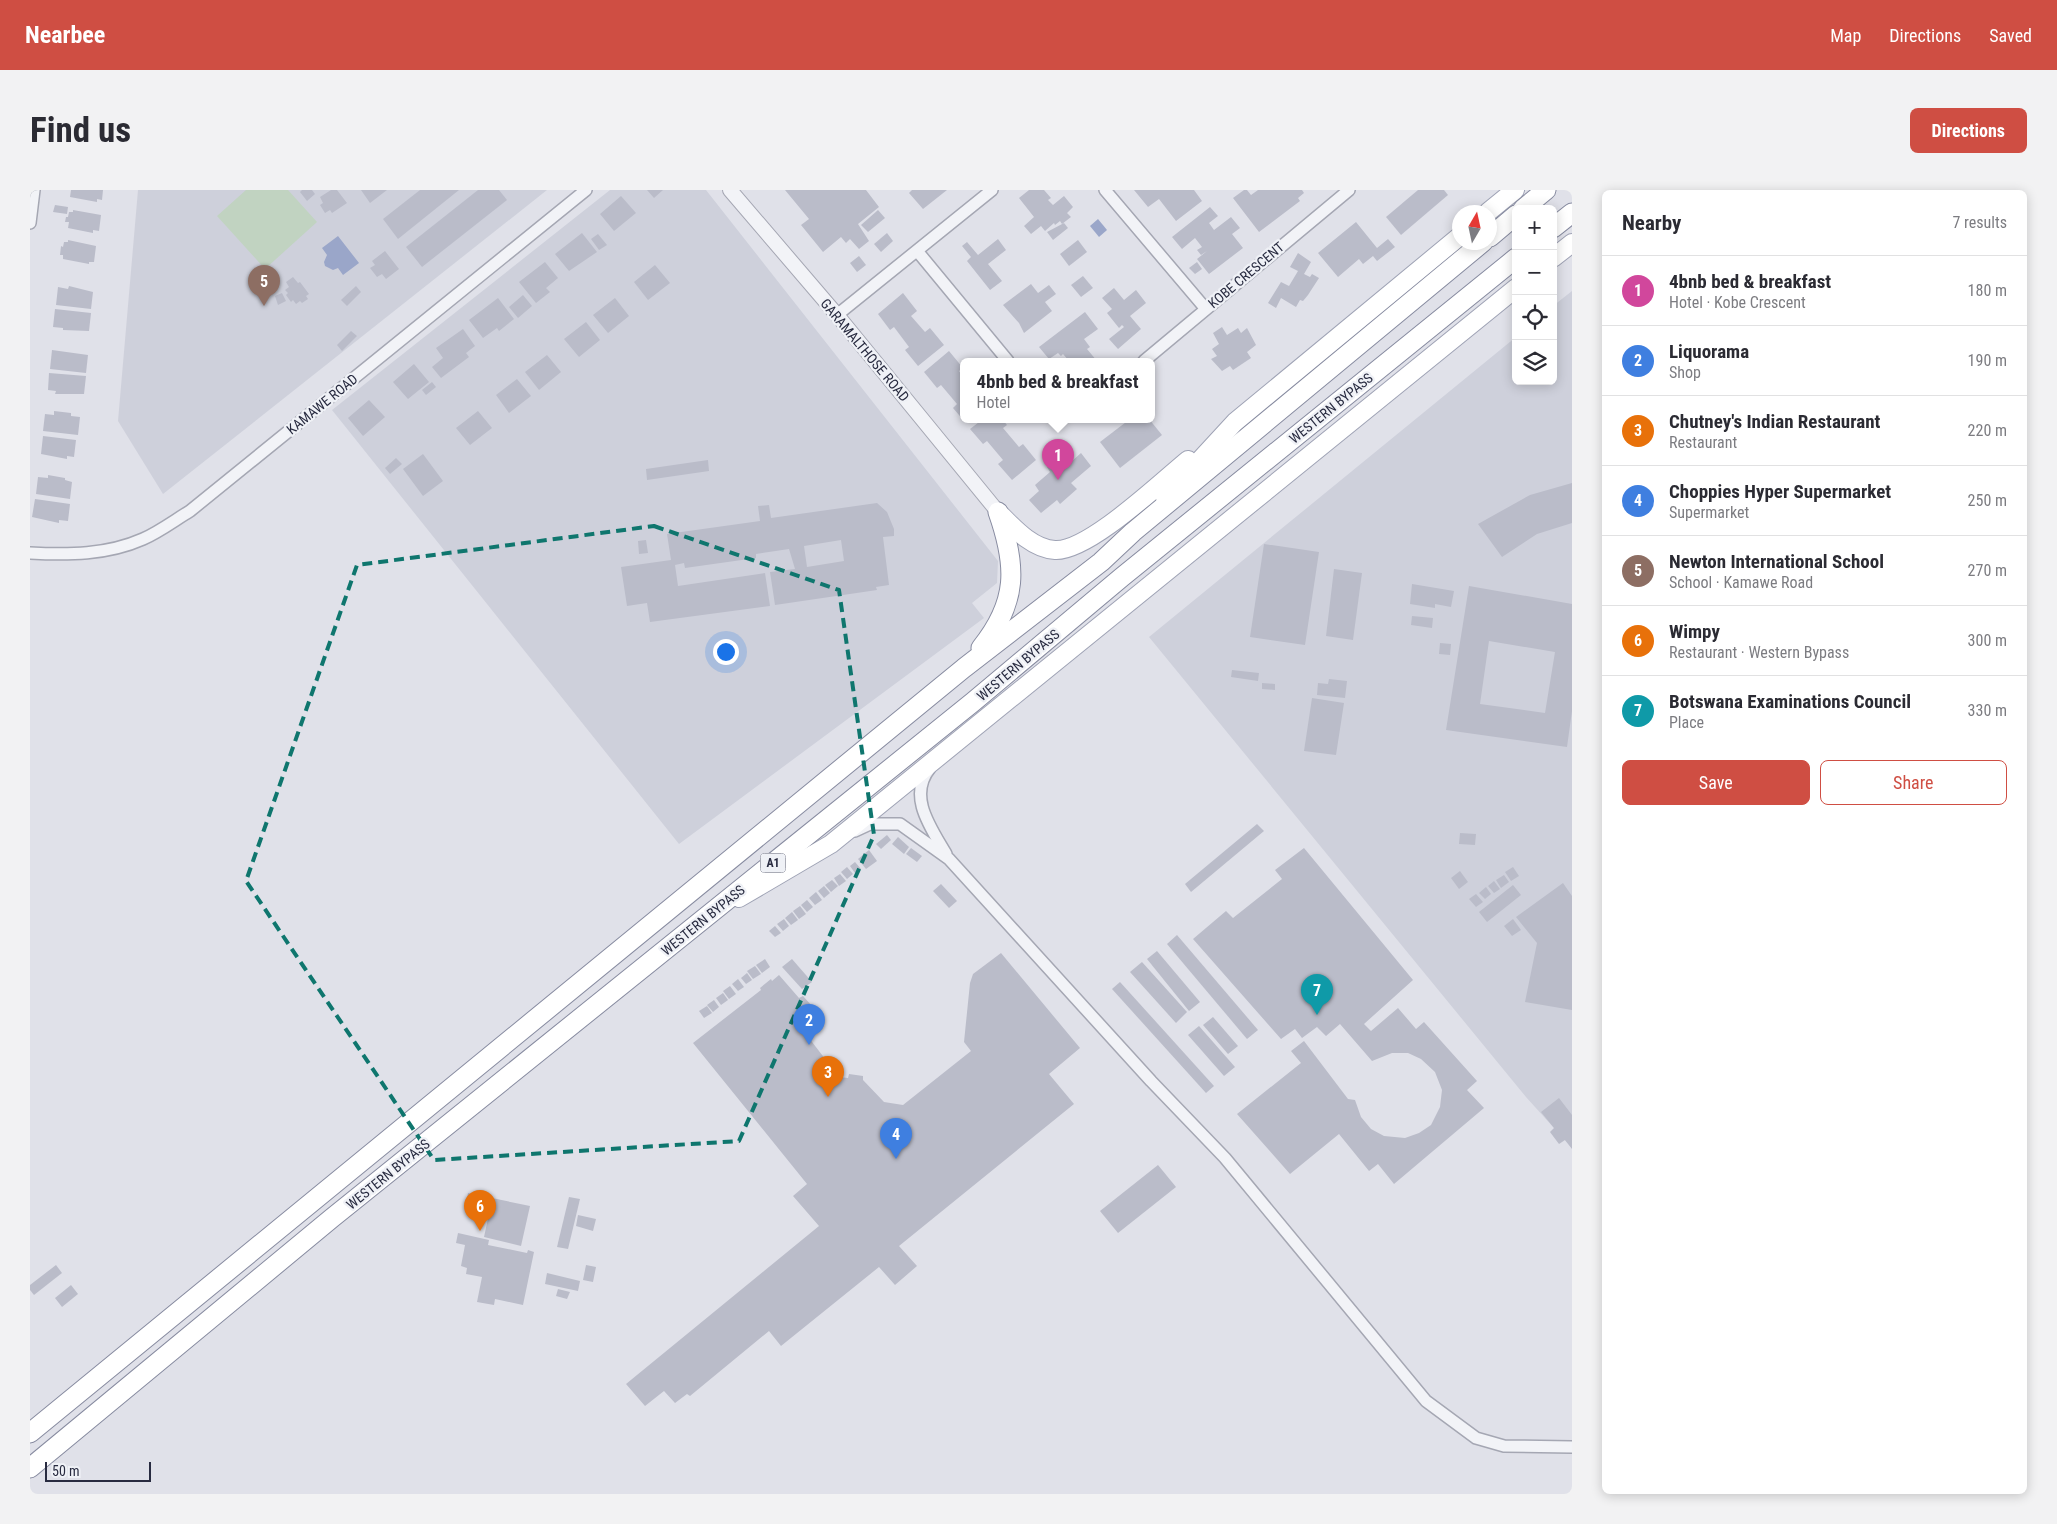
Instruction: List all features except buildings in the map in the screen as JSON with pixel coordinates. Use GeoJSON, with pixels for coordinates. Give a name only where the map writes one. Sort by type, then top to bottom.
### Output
{"type":"FeatureCollection","features":[{"type":"Feature","properties":{"kind":"highway"},"geometry":{"type":"LineString","coordinates":[[1528,205],[1546,190]]}},
{"type":"Feature","properties":{"kind":"highway"},"geometry":{"type":"LineString","coordinates":[[1557,225],[1572,212]]}},
{"type":"Feature","properties":{"kind":"highway"},"geometry":{"type":"LineString","coordinates":[[1497,231],[1512,218]]}},
{"type":"Feature","properties":{"kind":"highway","name":"WESTERN BYPASS"},"geometry":{"type":"LineString","coordinates":[[30,1433],[964,668],[1101,562],[1133,532],[1473,250]]}},
{"type":"Feature","properties":{"kind":"highway","name":"WESTERN BYPASS"},"geometry":{"type":"LineString","coordinates":[[30,1468],[332,1218],[973,702],[1129,571],[1512,261]]}},
{"type":"Feature","properties":{"kind":"highway"},"geometry":{"type":"LineString","coordinates":[[964,668],[989,637],[1001,617],[1011,592],[1012,570],[1008,541],[998,512]]}},
{"type":"Feature","properties":{"kind":"main road"},"geometry":{"type":"LineString","coordinates":[[1497,205],[1515,190]]}},
{"type":"Feature","properties":{"kind":"main road"},"geometry":{"type":"LineString","coordinates":[[998,512],[1035,544],[1055,550],[1077,544],[1096,534],[1452,243]]}},
{"type":"Feature","properties":{"kind":"main road"},"geometry":{"type":"LineString","coordinates":[[1557,255],[1572,243]]}},
{"type":"Feature","properties":{"kind":"main road"},"geometry":{"type":"LineString","coordinates":[[706,917],[831,844],[1512,291]]}},
{"type":"Feature","properties":{"kind":"main road"},"geometry":{"type":"LineString","coordinates":[[1133,532],[1235,422]]}},
{"type":"Feature","properties":{"kind":"street"},"geometry":{"type":"LineString","coordinates":[[30,223],[34,190]]}},
{"type":"Feature","properties":{"kind":"street","name":"KAMAWE ROAD"},"geometry":{"type":"LineString","coordinates":[[30,553],[71,555],[106,550],[143,539],[190,511],[586,190]]}},
{"type":"Feature","properties":{"kind":"street","name":"GARAMALTHOSE ROAD"},"geometry":{"type":"LineString","coordinates":[[730,190],[837,315],[998,512]]}},
{"type":"Feature","properties":{"kind":"street"},"geometry":{"type":"LineString","coordinates":[[837,315],[918,252],[992,190]]}},
{"type":"Feature","properties":{"kind":"street"},"geometry":{"type":"LineString","coordinates":[[1105,190],[1205,308]]}},
{"type":"Feature","properties":{"kind":"street","name":"KOBE CRESCENT"},"geometry":{"type":"LineString","coordinates":[[1147,358],[1341,192]]}},
{"type":"Feature","properties":{"kind":"street"},"geometry":{"type":"LineString","coordinates":[[918,252],[1006,358]]}},
{"type":"Feature","properties":{"kind":"street"},"geometry":{"type":"LineString","coordinates":[[940,755],[923,776],[919,796],[924,813],[949,860]]}},
{"type":"Feature","properties":{"kind":"street"},"geometry":{"type":"LineString","coordinates":[[831,844],[870,824],[900,824],[949,860],[1151,1082],[1226,1158],[1426,1401],[1476,1438],[1504,1446],[1572,1447]]}},
{"type":"Feature","properties":{"kind":"highlighted area"},"geometry":{"type":"Polygon","coordinates":[[[654,526],[839,590],[874,835],[739,1141],[434,1160],[246,881],[357,565],[654,526]]]}},
{"type":"Feature","properties":{"kind":"shaded area"},"geometry":{"type":"Polygon","coordinates":[[[138,190],[547,190],[163,494],[118,421],[138,190]]]}},
{"type":"Feature","properties":{"kind":"shaded area"},"geometry":{"type":"Polygon","coordinates":[[[610,190],[706,190],[998,561],[997,583],[972,603],[984,618],[679,844],[332,410],[610,190]]]}},
{"type":"Feature","properties":{"kind":"shaded area"},"geometry":{"type":"Polygon","coordinates":[[[1572,291],[1572,1148],[1526,1097],[1149,637],[1512,340],[1512,385],[1557,385],[1557,303],[1572,291]]]}},
{"type":"Feature","properties":{"kind":"green space"},"geometry":{"type":"Polygon","coordinates":[[[246,190],[288,190],[317,222],[265,269],[217,216],[246,190]]]}},
{"type":"Feature","properties":{"kind":"water"},"geometry":{"type":"Polygon","coordinates":[[[1098,219],[1107,230],[1099,237],[1090,226],[1098,219]]]}},
{"type":"Feature","properties":{"kind":"water"},"geometry":{"type":"Polygon","coordinates":[[[338,236],[359,263],[343,275],[338,268],[333,270],[325,266],[324,262],[327,255],[322,248],[338,236]]]}},
{"type":"Feature","properties":{"kind":"place","name":"Newton International School"},"geometry":{"type":"Point","coordinates":[264,306]}},
{"type":"Feature","properties":{"kind":"place","name":"4bnb bed & breakfast"},"geometry":{"type":"Point","coordinates":[1058,480]}},
{"type":"Feature","properties":{"kind":"place","name":"Botswana Examinations Council"},"geometry":{"type":"Point","coordinates":[1317,1015]}},
{"type":"Feature","properties":{"kind":"place","name":"Liquorama"},"geometry":{"type":"Point","coordinates":[809,1045]}},
{"type":"Feature","properties":{"kind":"place","name":"Chutney's Indian Restaurant"},"geometry":{"type":"Point","coordinates":[828,1097]}},
{"type":"Feature","properties":{"kind":"place","name":"Choppies Hyper Supermarket"},"geometry":{"type":"Point","coordinates":[896,1159]}},
{"type":"Feature","properties":{"kind":"place","name":"Wimpy"},"geometry":{"type":"Point","coordinates":[480,1231]}}]}
